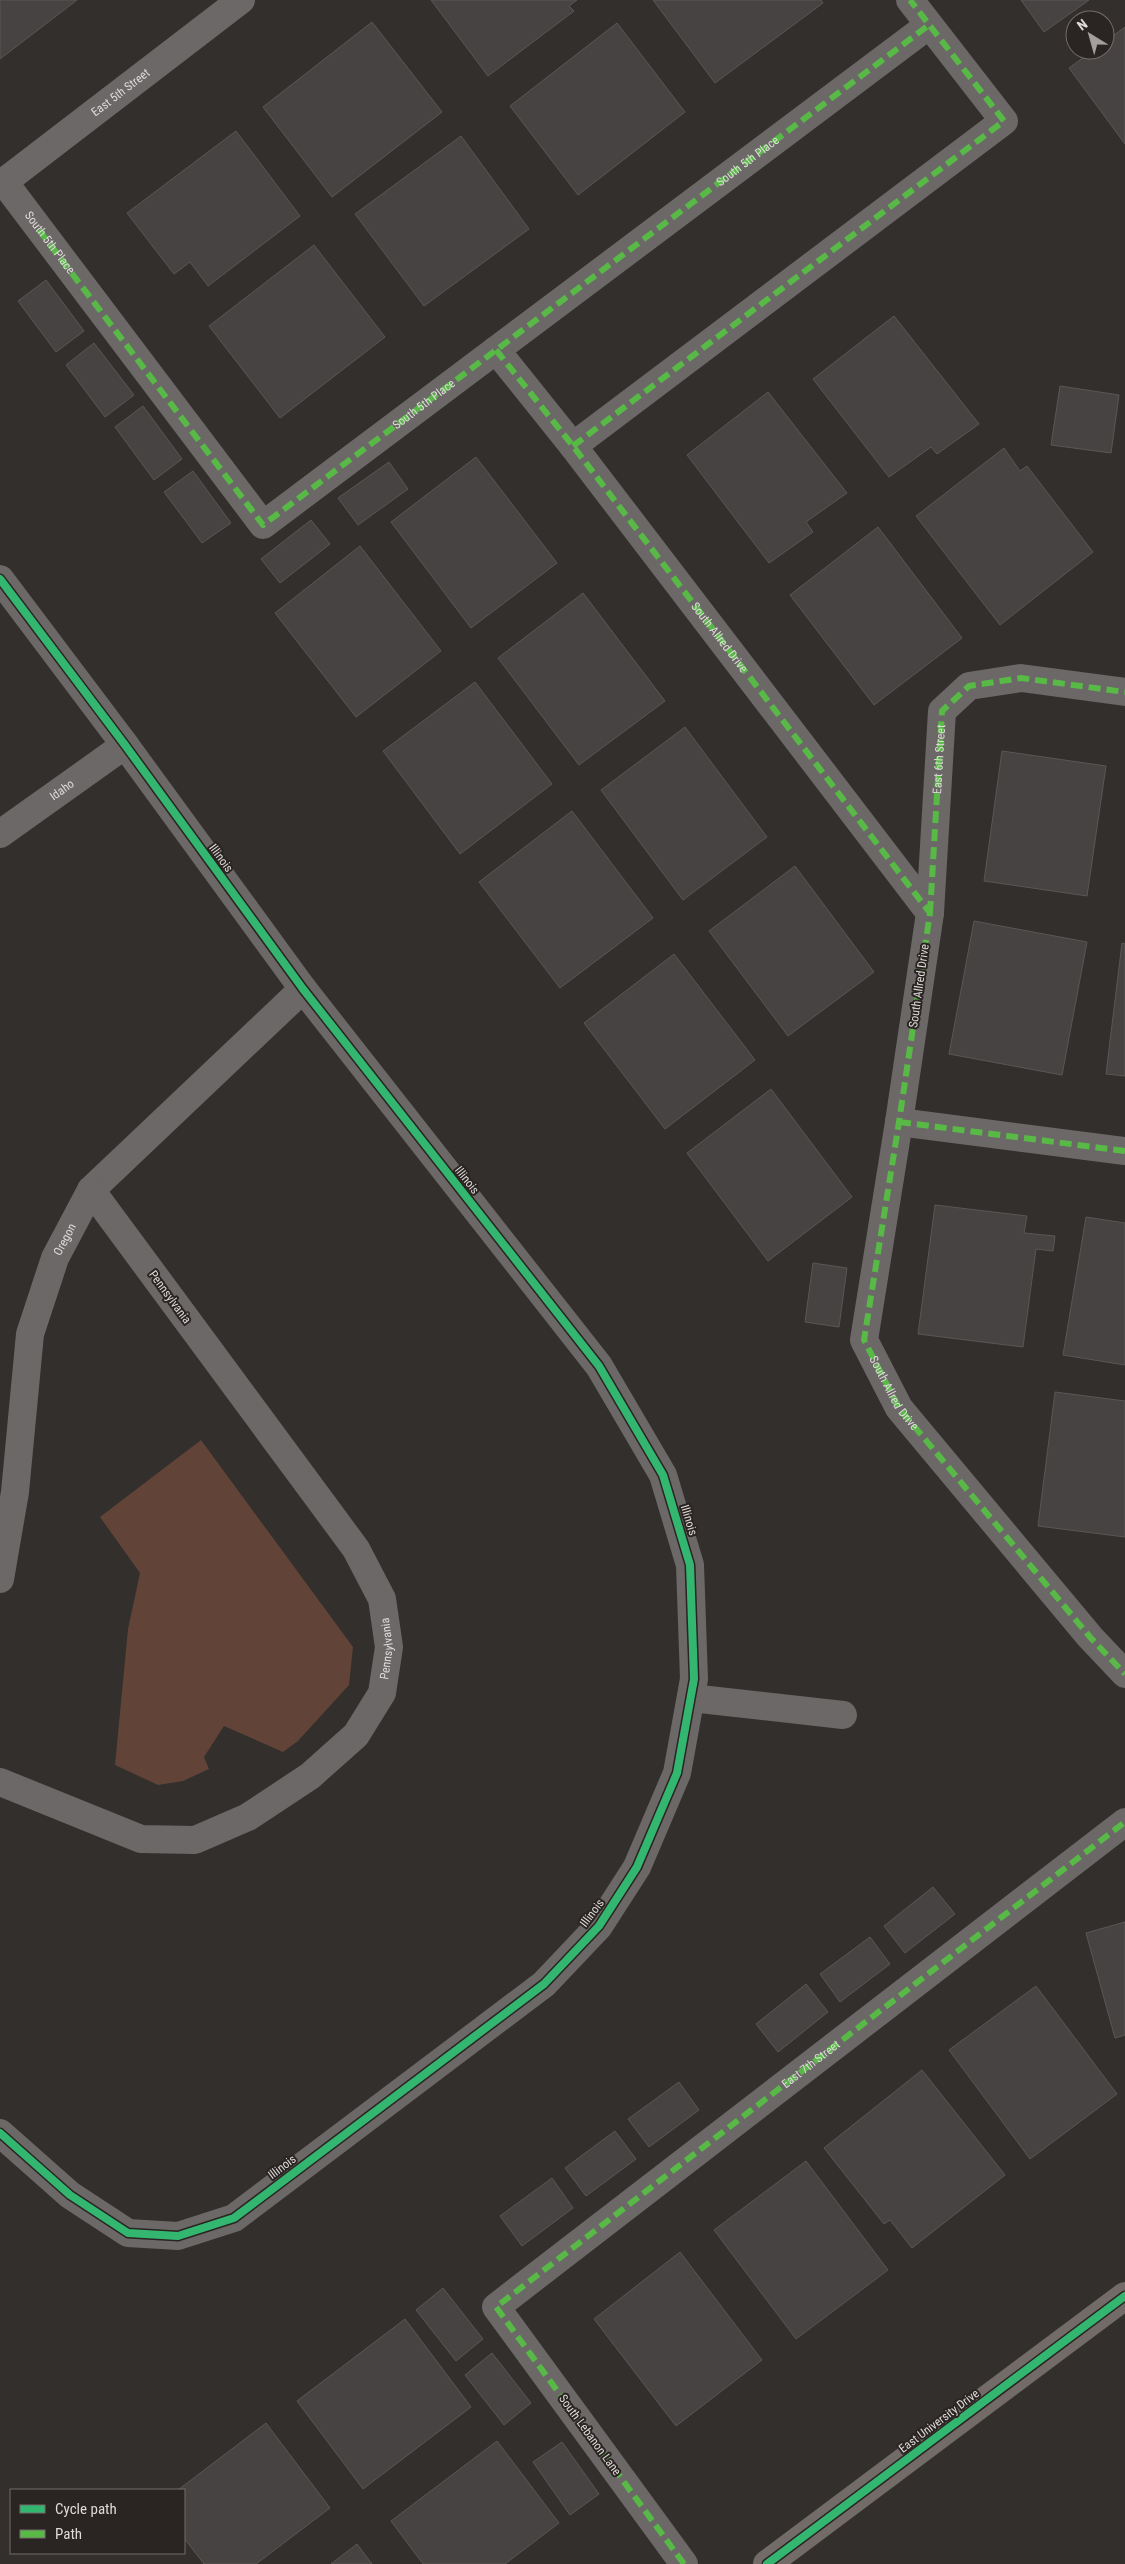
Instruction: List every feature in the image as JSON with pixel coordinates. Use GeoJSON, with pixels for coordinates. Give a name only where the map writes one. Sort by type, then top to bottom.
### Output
{"type":"FeatureCollection","features":[{"type":"Feature","properties":{"kind":"main road","name":"East University Drive"},"geometry":{"type":"LineString","coordinates":[[767,2564],[1125,2296]]}},
{"type":"Feature","properties":{"kind":"street","name":"East 5th Street"},"geometry":{"type":"LineString","coordinates":[[2,184],[241,0]]}},
{"type":"Feature","properties":{"kind":"street"},"geometry":{"type":"LineString","coordinates":[[574,446],[1004,121],[910,0]]}},
{"type":"Feature","properties":{"kind":"street","name":"South 5th Place"},"geometry":{"type":"LineString","coordinates":[[2,184],[263,525],[929,25]]}},
{"type":"Feature","properties":{"kind":"street","name":"South Allred Drive"},"geometry":{"type":"LineString","coordinates":[[496,350],[574,446],[930,913],[864,1340],[899,1408],[1090,1637],[1125,1674]]}},
{"type":"Feature","properties":{"kind":"street","name":"Illinois"},"geometry":{"type":"LineString","coordinates":[[0,579],[125,745],[303,989],[599,1366],[663,1475],[690,1565],[694,1679],[677,1773],[637,1867],[599,1926],[544,1984],[234,2218],[178,2236],[128,2233],[70,2195],[0,2133]]}},
{"type":"Feature","properties":{"kind":"street","name":"East 6th Street"},"geometry":{"type":"LineString","coordinates":[[930,913],[942,711],[969,686],[1021,678],[1125,692]]}},
{"type":"Feature","properties":{"kind":"street","name":"Idaho"},"geometry":{"type":"LineString","coordinates":[[0,834],[125,745]]}},
{"type":"Feature","properties":{"kind":"street","name":"Oregon"},"geometry":{"type":"LineString","coordinates":[[0,1579],[15,1492],[30,1334],[54,1258],[91,1190],[303,989]]}},
{"type":"Feature","properties":{"kind":"street"},"geometry":{"type":"LineString","coordinates":[[899,1122],[1125,1151]]}},
{"type":"Feature","properties":{"kind":"street","name":"Pennsylvania"},"geometry":{"type":"LineString","coordinates":[[0,1782],[141,1839],[195,1840],[248,1817],[310,1776],[356,1735],[382,1693],[388,1647],[382,1600],[356,1549],[91,1190]]}},
{"type":"Feature","properties":{"kind":"street"},"geometry":{"type":"LineString","coordinates":[[691,1698],[843,1715]]}},
{"type":"Feature","properties":{"kind":"street","name":"East 7th Street"},"geometry":{"type":"LineString","coordinates":[[496,2307],[1125,1822]]}},
{"type":"Feature","properties":{"kind":"street","name":"South Lebanon Lane"},"geometry":{"type":"LineString","coordinates":[[496,2307],[684,2564]]}},
{"type":"Feature","properties":{"kind":"shaded area"},"geometry":{"type":"Polygon","coordinates":[[[201,1440],[353,1647],[349,1685],[298,1741],[283,1752],[224,1726],[204,1757],[209,1769],[183,1781],[158,1785],[115,1765],[128,1629],[140,1573],[100,1517],[201,1440]]]}},
{"type":"Feature","properties":{"kind":"building"},"geometry":{"type":"Polygon","coordinates":[[[0,0],[77,0],[0,59],[0,0]]]}},
{"type":"Feature","properties":{"kind":"building"},"geometry":{"type":"Polygon","coordinates":[[[431,0],[577,0],[569,6],[574,11],[488,76],[431,0]]]}},
{"type":"Feature","properties":{"kind":"building"},"geometry":{"type":"Polygon","coordinates":[[[653,0],[821,0],[823,3],[715,83],[653,0]]]}},
{"type":"Feature","properties":{"kind":"building"},"geometry":{"type":"Polygon","coordinates":[[[1021,0],[1089,0],[1075,10],[1065,10],[1065,17],[1044,32],[1021,0]]]}},
{"type":"Feature","properties":{"kind":"building"},"geometry":{"type":"Polygon","coordinates":[[[372,22],[442,112],[332,197],[263,107],[372,22]]]}},
{"type":"Feature","properties":{"kind":"building"},"geometry":{"type":"Polygon","coordinates":[[[617,23],[685,112],[578,195],[510,106],[617,23]]]}},
{"type":"Feature","properties":{"kind":"building"},"geometry":{"type":"Polygon","coordinates":[[[1125,27],[1125,144],[1069,68],[1080,60],[1115,60],[1115,34],[1125,27]]]}},
{"type":"Feature","properties":{"kind":"building"},"geometry":{"type":"Polygon","coordinates":[[[236,131],[300,216],[208,286],[190,262],[174,274],[127,213],[236,131]]]}},
{"type":"Feature","properties":{"kind":"building"},"geometry":{"type":"Polygon","coordinates":[[[461,136],[529,229],[424,306],[355,214],[461,136]]]}},
{"type":"Feature","properties":{"kind":"building"},"geometry":{"type":"Polygon","coordinates":[[[314,245],[385,337],[280,418],[209,326],[314,245]]]}},
{"type":"Feature","properties":{"kind":"building"},"geometry":{"type":"Polygon","coordinates":[[[46,280],[84,331],[56,352],[18,301],[46,280]]]}},
{"type":"Feature","properties":{"kind":"building"},"geometry":{"type":"Polygon","coordinates":[[[894,316],[979,424],[937,454],[931,447],[889,477],[813,379],[894,316]]]}},
{"type":"Feature","properties":{"kind":"building"},"geometry":{"type":"Polygon","coordinates":[[[94,343],[134,395],[105,417],[66,365],[94,343]]]}},
{"type":"Feature","properties":{"kind":"building"},"geometry":{"type":"Polygon","coordinates":[[[1060,386],[1119,395],[1111,453],[1051,445],[1060,386]]]}},
{"type":"Feature","properties":{"kind":"building"},"geometry":{"type":"Polygon","coordinates":[[[768,392],[847,493],[806,522],[813,532],[769,563],[687,455],[768,392]]]}},
{"type":"Feature","properties":{"kind":"building"},"geometry":{"type":"Polygon","coordinates":[[[143,406],[182,459],[154,480],[115,427],[143,406]]]}},
{"type":"Feature","properties":{"kind":"building"},"geometry":{"type":"Polygon","coordinates":[[[1004,448],[1020,471],[1027,466],[1093,552],[1000,625],[916,516],[1004,448]]]}},
{"type":"Feature","properties":{"kind":"building"},"geometry":{"type":"Polygon","coordinates":[[[476,457],[557,563],[471,628],[391,522],[476,457]]]}},
{"type":"Feature","properties":{"kind":"building"},"geometry":{"type":"Polygon","coordinates":[[[389,462],[408,489],[358,525],[338,498],[389,462]]]}},
{"type":"Feature","properties":{"kind":"building"},"geometry":{"type":"Polygon","coordinates":[[[193,471],[231,523],[202,543],[164,492],[193,471]]]}},
{"type":"Feature","properties":{"kind":"building"},"geometry":{"type":"Polygon","coordinates":[[[311,520],[330,544],[280,583],[261,559],[311,520]]]}},
{"type":"Feature","properties":{"kind":"building"},"geometry":{"type":"Polygon","coordinates":[[[878,527],[962,638],[874,705],[790,595],[878,527]]]}},
{"type":"Feature","properties":{"kind":"building"},"geometry":{"type":"Polygon","coordinates":[[[360,546],[441,651],[356,717],[275,613],[360,546]]]}},
{"type":"Feature","properties":{"kind":"building"},"geometry":{"type":"Polygon","coordinates":[[[583,593],[665,701],[579,765],[498,658],[583,593]]]}},
{"type":"Feature","properties":{"kind":"building"},"geometry":{"type":"Polygon","coordinates":[[[475,682],[552,784],[460,854],[383,751],[475,682]]]}},
{"type":"Feature","properties":{"kind":"building"},"geometry":{"type":"Polygon","coordinates":[[[685,727],[767,837],[683,900],[601,790],[685,727]]]}},
{"type":"Feature","properties":{"kind":"building"},"geometry":{"type":"Polygon","coordinates":[[[1002,751],[1106,766],[1087,896],[984,881],[1002,751]]]}},
{"type":"Feature","properties":{"kind":"building"},"geometry":{"type":"Polygon","coordinates":[[[572,811],[653,918],[560,988],[479,882],[572,811]]]}},
{"type":"Feature","properties":{"kind":"building"},"geometry":{"type":"Polygon","coordinates":[[[795,866],[874,972],[788,1036],[709,931],[795,866]]]}},
{"type":"Feature","properties":{"kind":"building"},"geometry":{"type":"Polygon","coordinates":[[[974,921],[1087,942],[1062,1075],[949,1054],[974,921]]]}},
{"type":"Feature","properties":{"kind":"building"},"geometry":{"type":"Polygon","coordinates":[[[1122,943],[1125,944],[1125,1076],[1106,1074],[1122,943]]]}},
{"type":"Feature","properties":{"kind":"building"},"geometry":{"type":"Polygon","coordinates":[[[674,954],[755,1060],[665,1129],[584,1023],[674,954]]]}},
{"type":"Feature","properties":{"kind":"building"},"geometry":{"type":"Polygon","coordinates":[[[771,1089],[852,1197],[768,1261],[687,1153],[771,1089]]]}},
{"type":"Feature","properties":{"kind":"building"},"geometry":{"type":"Polygon","coordinates":[[[935,1205],[1027,1216],[1024,1233],[1055,1236],[1053,1251],[1036,1249],[1023,1347],[918,1334],[935,1205]]]}},
{"type":"Feature","properties":{"kind":"building"},"geometry":{"type":"Polygon","coordinates":[[[1086,1217],[1125,1223],[1125,1365],[1063,1355],[1086,1217]]]}},
{"type":"Feature","properties":{"kind":"building"},"geometry":{"type":"Polygon","coordinates":[[[813,1263],[847,1268],[839,1327],[805,1322],[813,1263]]]}},
{"type":"Feature","properties":{"kind":"building"},"geometry":{"type":"Polygon","coordinates":[[[1055,1392],[1125,1401],[1125,1537],[1038,1526],[1055,1392]]]}},
{"type":"Feature","properties":{"kind":"building"},"geometry":{"type":"Polygon","coordinates":[[[933,1887],[955,1914],[905,1953],[884,1926],[933,1887]]]}},
{"type":"Feature","properties":{"kind":"building"},"geometry":{"type":"Polygon","coordinates":[[[1125,1922],[1125,2035],[1115,2038],[1086,1933],[1125,1922]]]}},
{"type":"Feature","properties":{"kind":"building"},"geometry":{"type":"Polygon","coordinates":[[[870,1937],[890,1964],[840,2002],[820,1974],[870,1937]]]}},
{"type":"Feature","properties":{"kind":"building"},"geometry":{"type":"Polygon","coordinates":[[[806,1984],[828,2012],[778,2052],[756,2024],[806,1984]]]}},
{"type":"Feature","properties":{"kind":"building"},"geometry":{"type":"Polygon","coordinates":[[[1036,1986],[1117,2094],[1030,2159],[949,2050],[1036,1986]]]}},
{"type":"Feature","properties":{"kind":"building"},"geometry":{"type":"Polygon","coordinates":[[[922,2070],[1005,2175],[912,2248],[890,2220],[884,2224],[824,2148],[922,2070]]]}},
{"type":"Feature","properties":{"kind":"building"},"geometry":{"type":"Polygon","coordinates":[[[679,2082],[699,2110],[649,2147],[628,2119],[679,2082]]]}},
{"type":"Feature","properties":{"kind":"building"},"geometry":{"type":"Polygon","coordinates":[[[615,2131],[636,2159],[586,2196],[565,2168],[615,2131]]]}},
{"type":"Feature","properties":{"kind":"building"},"geometry":{"type":"Polygon","coordinates":[[[806,2161],[888,2270],[796,2339],[714,2230],[806,2161]]]}},
{"type":"Feature","properties":{"kind":"building"},"geometry":{"type":"Polygon","coordinates":[[[552,2178],[573,2208],[522,2246],[500,2216],[552,2178]]]}},
{"type":"Feature","properties":{"kind":"building"},"geometry":{"type":"Polygon","coordinates":[[[680,2252],[762,2360],[676,2426],[594,2319],[680,2252]]]}},
{"type":"Feature","properties":{"kind":"building"},"geometry":{"type":"Polygon","coordinates":[[[443,2288],[483,2339],[456,2361],[416,2310],[443,2288]]]}},
{"type":"Feature","properties":{"kind":"building"},"geometry":{"type":"Polygon","coordinates":[[[405,2319],[471,2407],[363,2489],[297,2401],[405,2319]]]}},
{"type":"Feature","properties":{"kind":"building"},"geometry":{"type":"Polygon","coordinates":[[[492,2353],[531,2403],[504,2425],[465,2375],[492,2353]]]}},
{"type":"Feature","properties":{"kind":"building"},"geometry":{"type":"Polygon","coordinates":[[[266,2423],[330,2508],[256,2564],[204,2564],[185,2539],[185,2489],[179,2489],[266,2423]]]}},
{"type":"Feature","properties":{"kind":"building"},"geometry":{"type":"Polygon","coordinates":[[[497,2441],[559,2523],[505,2564],[423,2564],[391,2521],[497,2441]]]}},
{"type":"Feature","properties":{"kind":"building"},"geometry":{"type":"Polygon","coordinates":[[[562,2442],[599,2494],[570,2515],[533,2462],[562,2442]]]}},
{"type":"Feature","properties":{"kind":"building"},"geometry":{"type":"Polygon","coordinates":[[[357,2544],[372,2564],[331,2564],[357,2544]]]}},
{"type":"Feature","properties":{"kind":"marked path"},"geometry":{"type":"LineString","coordinates":[[573,446],[1004,121],[910,0]]}},
{"type":"Feature","properties":{"kind":"marked path"},"geometry":{"type":"LineString","coordinates":[[39,230],[263,525],[929,25]]}},
{"type":"Feature","properties":{"kind":"marked path"},"geometry":{"type":"LineString","coordinates":[[496,350],[573,446],[930,913],[864,1340],[899,1408],[1090,1637],[1125,1674]]}},
{"type":"Feature","properties":{"kind":"marked path"},"geometry":{"type":"LineString","coordinates":[[930,913],[942,711],[969,686],[1021,678],[1125,692]]}},
{"type":"Feature","properties":{"kind":"marked path"},"geometry":{"type":"LineString","coordinates":[[899,1122],[1125,1151]]}},
{"type":"Feature","properties":{"kind":"marked path"},"geometry":{"type":"LineString","coordinates":[[684,2564],[496,2307],[1125,1822]]}},
{"type":"Feature","properties":{"kind":"cycle path"},"geometry":{"type":"LineString","coordinates":[[0,579],[125,745],[303,989],[599,1366],[663,1475],[690,1565],[694,1679],[677,1773],[637,1867],[599,1926],[544,1984],[234,2218],[178,2236],[128,2233],[70,2195],[0,2133]]}},
{"type":"Feature","properties":{"kind":"cycle path"},"geometry":{"type":"LineString","coordinates":[[767,2564],[1125,2296]]}}]}
